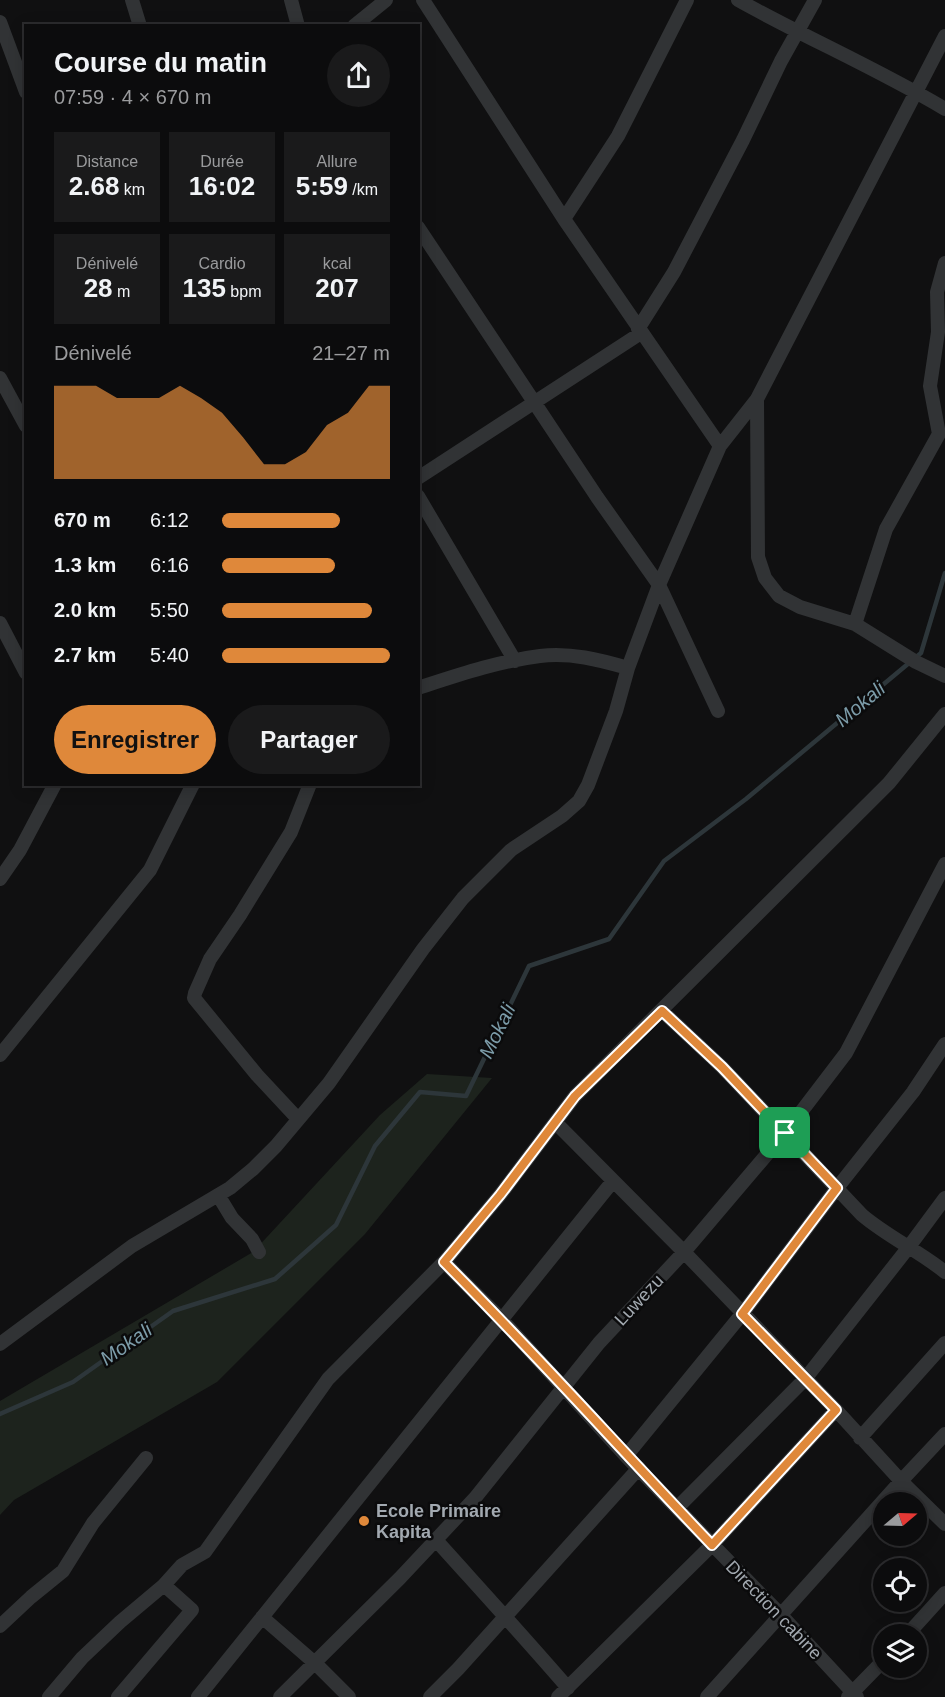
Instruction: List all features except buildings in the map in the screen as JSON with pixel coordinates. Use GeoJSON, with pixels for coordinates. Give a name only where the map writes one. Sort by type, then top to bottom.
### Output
{"type":"FeatureCollection","features":[{"type":"Feature","properties":{"kind":"street"},"geometry":{"type":"LineString","coordinates":[[132,0],[139,24]]}},
{"type":"Feature","properties":{"kind":"street"},"geometry":{"type":"LineString","coordinates":[[291,0],[297,24]]}},
{"type":"Feature","properties":{"kind":"street"},"geometry":{"type":"LineString","coordinates":[[356,24],[386,0]]}},
{"type":"Feature","properties":{"kind":"street"},"geometry":{"type":"LineString","coordinates":[[423,0],[564,219],[720,446]]}},
{"type":"Feature","properties":{"kind":"street"},"geometry":{"type":"LineString","coordinates":[[564,219],[618,136],[687,0]]}},
{"type":"Feature","properties":{"kind":"street"},"geometry":{"type":"LineString","coordinates":[[738,0],[796,33],[915,91],[945,110]]}},
{"type":"Feature","properties":{"kind":"street"},"geometry":{"type":"LineString","coordinates":[[420,477],[536,403],[640,331],[674,272],[739,149],[796,33],[816,0]]}},
{"type":"Feature","properties":{"kind":"street"},"geometry":{"type":"LineString","coordinates":[[0,21],[24,87]]}},
{"type":"Feature","properties":{"kind":"street"},"geometry":{"type":"LineString","coordinates":[[0,1344],[132,1246],[218,1195],[253,1169],[276,1146],[328,1083],[423,948],[463,898],[511,850],[562,816],[579,801],[588,785],[616,711],[628,668],[659,585],[720,446],[757,399],[945,36]]}},
{"type":"Feature","properties":{"kind":"street"},"geometry":{"type":"LineString","coordinates":[[420,230],[597,497],[659,585],[718,711]]}},
{"type":"Feature","properties":{"kind":"street"},"geometry":{"type":"LineString","coordinates":[[855,624],[886,529],[939,434],[930,386],[938,332],[937,292],[945,263]]}},
{"type":"Feature","properties":{"kind":"street"},"geometry":{"type":"LineString","coordinates":[[0,378],[24,422]]}},
{"type":"Feature","properties":{"kind":"street"},"geometry":{"type":"LineString","coordinates":[[757,399],[758,557],[765,578],[779,596],[800,607],[855,624],[916,662],[945,676]]}},
{"type":"Feature","properties":{"kind":"street"},"geometry":{"type":"LineString","coordinates":[[420,499],[515,661]]}},
{"type":"Feature","properties":{"kind":"street"},"geometry":{"type":"LineString","coordinates":[[0,623],[24,669]]}},
{"type":"Feature","properties":{"kind":"street"},"geometry":{"type":"LineString","coordinates":[[420,687],[542,655],[600,660],[628,668]]}},
{"type":"Feature","properties":{"kind":"street"},"geometry":{"type":"LineString","coordinates":[[49,1697],[81,1658],[164,1585],[182,1565],[205,1552],[328,1379],[444,1262],[500,1195],[581,1089],[889,783],[945,714]]}},
{"type":"Feature","properties":{"kind":"street"},"geometry":{"type":"LineString","coordinates":[[0,879],[20,850],[53,786]]}},
{"type":"Feature","properties":{"kind":"street"},"geometry":{"type":"LineString","coordinates":[[0,1055],[150,870],[192,786]]}},
{"type":"Feature","properties":{"kind":"street"},"geometry":{"type":"LineString","coordinates":[[298,1119],[257,1075],[194,998],[210,959],[291,832],[309,786]]}},
{"type":"Feature","properties":{"kind":"street","name":"Luwezu"},"geometry":{"type":"LineString","coordinates":[[280,1697],[316,1664],[490,1480],[616,1323],[684,1252],[785,1133],[846,1053],[945,864]]}},
{"type":"Feature","properties":{"kind":"street"},"geometry":{"type":"LineString","coordinates":[[662,1011],[700,1045],[869,1221],[945,1272]]}},
{"type":"Feature","properties":{"kind":"street"},"geometry":{"type":"LineString","coordinates":[[626,1456],[742,1314],[913,1092],[945,1044]]}},
{"type":"Feature","properties":{"kind":"street"},"geometry":{"type":"LineString","coordinates":[[556,1123],[684,1252],[901,1481],[945,1524]]}},
{"type":"Feature","properties":{"kind":"street"},"geometry":{"type":"LineString","coordinates":[[198,1697],[613,1181]]}},
{"type":"Feature","properties":{"kind":"street"},"geometry":{"type":"LineString","coordinates":[[218,1195],[235,1222],[252,1239],[259,1252]]}},
{"type":"Feature","properties":{"kind":"street"},"geometry":{"type":"LineString","coordinates":[[677,1508],[805,1379],[945,1198]]}},
{"type":"Feature","properties":{"kind":"street","name":"Direction cabine"},"geometry":{"type":"LineString","coordinates":[[444,1262],[565,1387],[626,1456],[781,1615],[852,1695]]}},
{"type":"Feature","properties":{"kind":"street"},"geometry":{"type":"LineString","coordinates":[[860,1438],[945,1343]]}},
{"type":"Feature","properties":{"kind":"street"},"geometry":{"type":"LineString","coordinates":[[436,1539],[470,1580],[506,1616],[563,1692],[712,1545],[836,1410]]}},
{"type":"Feature","properties":{"kind":"street"},"geometry":{"type":"LineString","coordinates":[[707,1697],[945,1434]]}},
{"type":"Feature","properties":{"kind":"street"},"geometry":{"type":"LineString","coordinates":[[0,1626],[23,1603],[63,1571],[93,1523],[146,1458]]}},
{"type":"Feature","properties":{"kind":"street"},"geometry":{"type":"LineString","coordinates":[[430,1697],[639,1468]]}},
{"type":"Feature","properties":{"kind":"street"},"geometry":{"type":"LineString","coordinates":[[118,1697],[192,1610],[164,1585]]}},
{"type":"Feature","properties":{"kind":"street"},"geometry":{"type":"LineString","coordinates":[[917,1624],[945,1593]]}},
{"type":"Feature","properties":{"kind":"street"},"geometry":{"type":"LineString","coordinates":[[262,1617],[316,1664],[349,1697]]}},
{"type":"Feature","properties":{"kind":"street"},"geometry":{"type":"LineString","coordinates":[[852,1695],[873,1672]]}},
{"type":"Feature","properties":{"kind":"shaded area"},"geometry":{"type":"Polygon","coordinates":[[[427,1074],[492,1078],[365,1234],[217,1382],[14,1500],[0,1515],[0,1401],[253,1252],[380,1115],[427,1074]]]}},
{"type":"Feature","properties":{"kind":"waterway","name":"Mokali"},"geometry":{"type":"LineString","coordinates":[[0,1414],[73,1382],[173,1311],[275,1279],[336,1225],[375,1146],[420,1092],[466,1096],[529,966],[609,939],[664,861],[746,799],[921,653],[945,573]]}},
{"type":"Feature","properties":{"kind":"place","name":"Ecole Primaire Kapita"},"geometry":{"type":"Point","coordinates":[364,1521]}},
{"type":"Feature","properties":{"kind":"route"},"geometry":{"type":"LineString","coordinates":[[662,1011],[700,1045],[785,1133],[837,1188],[742,1314],[836,1410],[712,1545],[626,1456],[501,1319],[444,1262],[500,1195],[581,1089],[662,1011]]}}]}
